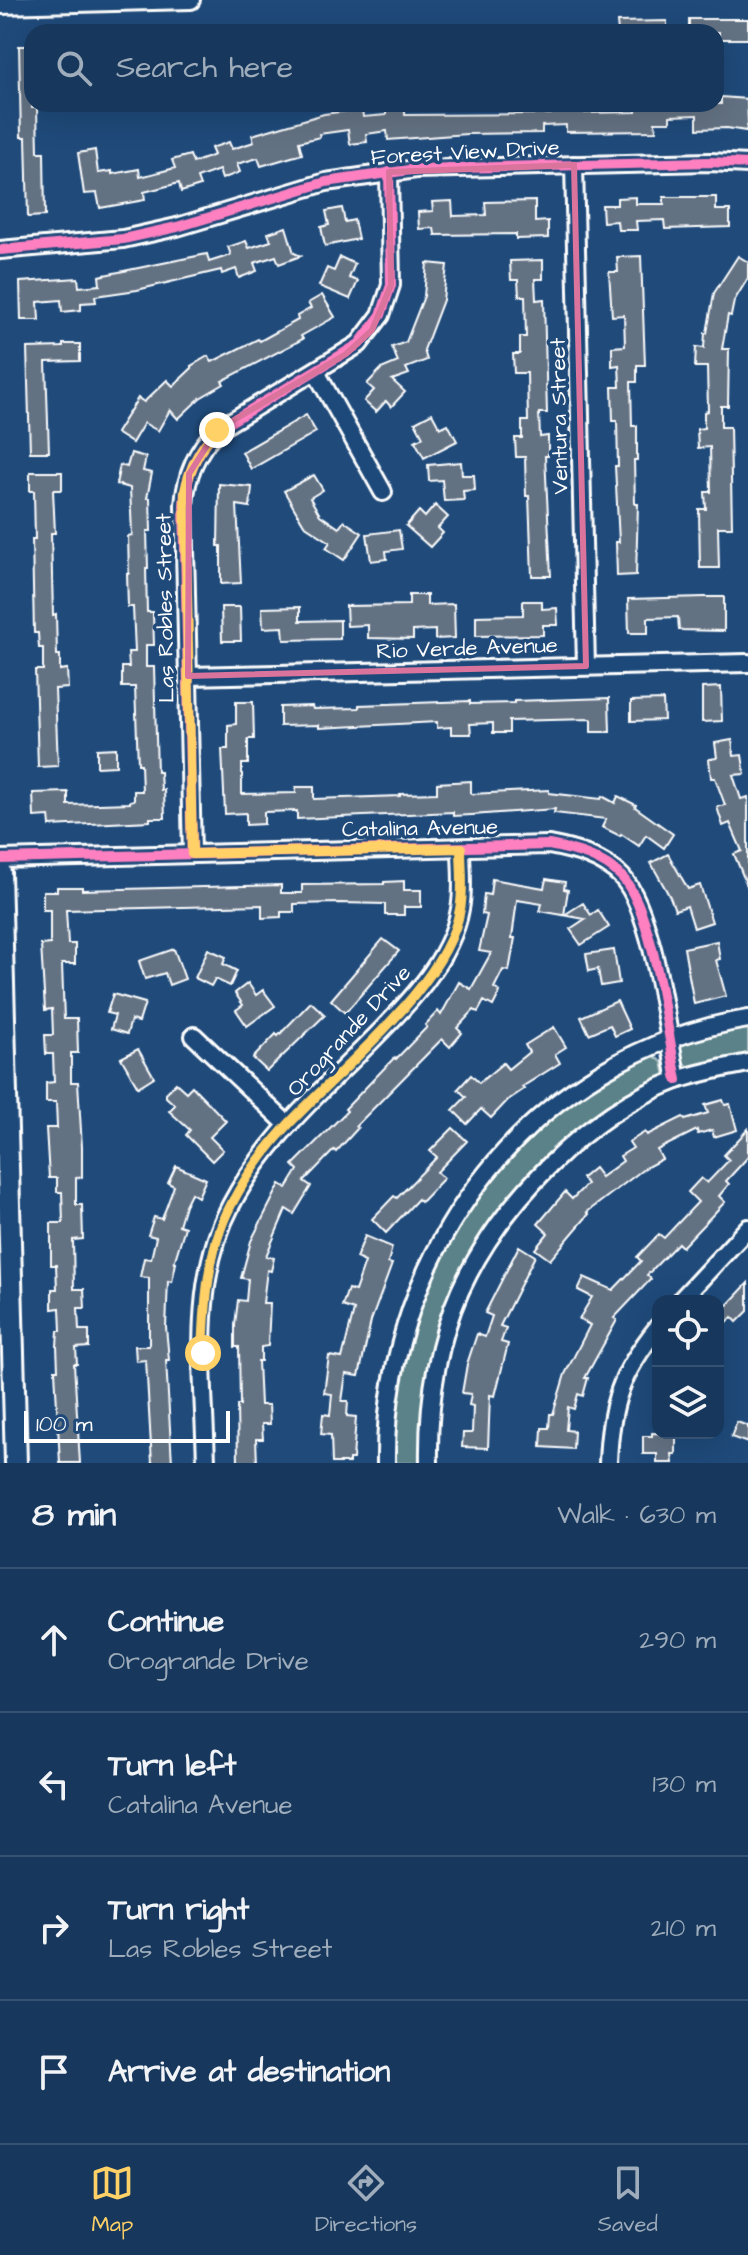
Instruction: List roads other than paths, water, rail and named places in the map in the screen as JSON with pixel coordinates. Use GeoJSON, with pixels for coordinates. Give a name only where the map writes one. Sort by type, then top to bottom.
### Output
{"type":"FeatureCollection","features":[{"type":"Feature","properties":{"kind":"street"},"geometry":{"type":"LineString","coordinates":[[0,5],[191,0]]}},
{"type":"Feature","properties":{"kind":"street","name":"Forest View Drive"},"geometry":{"type":"LineString","coordinates":[[0,250],[123,239],[177,227],[326,182],[389,172],[574,165],[748,164]]}},
{"type":"Feature","properties":{"kind":"street","name":"Ventura Street"},"geometry":{"type":"LineString","coordinates":[[574,165],[586,666]]}},
{"type":"Feature","properties":{"kind":"street","name":"Las Robles Street"},"geometry":{"type":"LineString","coordinates":[[192,854],[184,505],[189,474],[205,441],[217,430],[316,372],[359,344],[372,330],[387,302],[392,265],[389,172]]}},
{"type":"Feature","properties":{"kind":"street"},"geometry":{"type":"LineString","coordinates":[[316,372],[383,492]]}},
{"type":"Feature","properties":{"kind":"street","name":"Rio Verde Avenue"},"geometry":{"type":"LineString","coordinates":[[188,676],[748,663]]}},
{"type":"Feature","properties":{"kind":"street","name":"Catalina Avenue"},"geometry":{"type":"LineString","coordinates":[[0,859],[549,845],[582,852],[622,877],[637,904],[651,942],[677,1080]]}},
{"type":"Feature","properties":{"kind":"street","name":"Orogrande Drive"},"geometry":{"type":"LineString","coordinates":[[206,1463],[205,1303],[212,1256],[229,1207],[266,1151],[288,1125],[399,1012],[427,979],[449,941],[460,910],[461,848]]}},
{"type":"Feature","properties":{"kind":"street"},"geometry":{"type":"LineString","coordinates":[[0,872],[16,1463]]}},
{"type":"Feature","properties":{"kind":"street"},"geometry":{"type":"LineString","coordinates":[[386,1463],[390,1392],[406,1323],[428,1265],[454,1215],[485,1173],[517,1137],[587,1080],[668,1038],[748,1019]]}},
{"type":"Feature","properties":{"kind":"street"},"geometry":{"type":"LineString","coordinates":[[194,1036],[288,1125]]}},
{"type":"Feature","properties":{"kind":"street"},"geometry":{"type":"LineString","coordinates":[[429,1463],[432,1395],[442,1342],[461,1291],[514,1204],[586,1133],[628,1105],[677,1080],[748,1063]]}},
{"type":"Feature","properties":{"kind":"street"},"geometry":{"type":"LineString","coordinates":[[686,1295],[748,1228]]}},
{"type":"Feature","properties":{"kind":"street"},"geometry":{"type":"LineString","coordinates":[[608,1463],[609,1431],[621,1384],[630,1364],[652,1335]]}}]}
